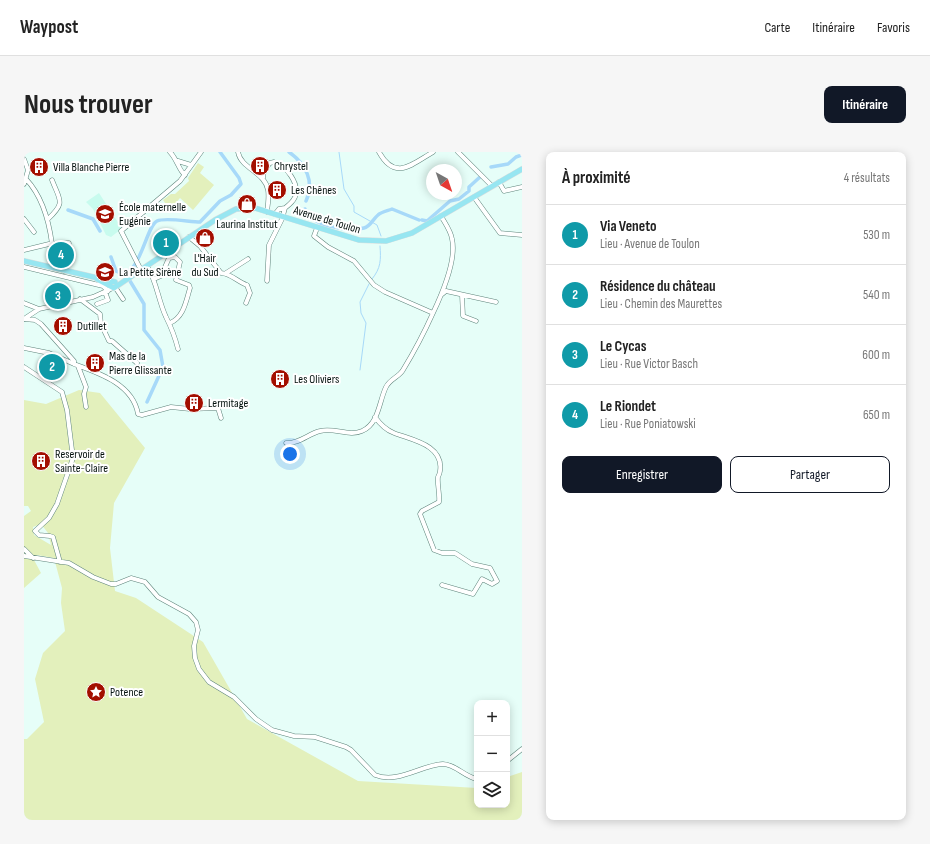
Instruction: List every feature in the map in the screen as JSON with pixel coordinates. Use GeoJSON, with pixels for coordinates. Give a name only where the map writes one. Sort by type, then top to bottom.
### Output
{"type":"FeatureCollection","features":[{"type":"Feature","properties":{"kind":"main road","name":"Avenue de Toulon"},"geometry":{"type":"LineString","coordinates":[[111,287],[129,278],[225,213],[236,209],[255,208],[355,239],[378,242],[408,235],[522,169]]}},
{"type":"Feature","properties":{"kind":"main road"},"geometry":{"type":"LineString","coordinates":[[24,261],[96,279],[111,287]]}},
{"type":"Feature","properties":{"kind":"street"},"geometry":{"type":"LineString","coordinates":[[170,152],[178,160],[192,165]]}},
{"type":"Feature","properties":{"kind":"street"},"geometry":{"type":"LineString","coordinates":[[141,270],[121,231],[160,199],[185,174],[200,152]]}},
{"type":"Feature","properties":{"kind":"street"},"geometry":{"type":"LineString","coordinates":[[238,152],[241,160],[263,178],[268,190],[267,212]]}},
{"type":"Feature","properties":{"kind":"street"},"geometry":{"type":"LineString","coordinates":[[380,152],[390,166],[400,169],[433,152]]}},
{"type":"Feature","properties":{"kind":"street"},"geometry":{"type":"LineString","coordinates":[[458,152],[492,186]]}},
{"type":"Feature","properties":{"kind":"street"},"geometry":{"type":"LineString","coordinates":[[24,159],[28,170],[25,182],[32,185],[48,219],[52,244]]}},
{"type":"Feature","properties":{"kind":"street"},"geometry":{"type":"LineString","coordinates":[[178,160],[182,173],[185,174]]}},
{"type":"Feature","properties":{"kind":"street"},"geometry":{"type":"LineString","coordinates":[[180,166],[183,162]]}},
{"type":"Feature","properties":{"kind":"street"},"geometry":{"type":"LineString","coordinates":[[263,178],[264,170],[270,163],[274,162],[285,168],[296,185],[296,193],[291,202],[285,208],[269,245],[267,281]]}},
{"type":"Feature","properties":{"kind":"street"},"geometry":{"type":"LineString","coordinates":[[48,219],[61,204],[52,180]]}},
{"type":"Feature","properties":{"kind":"street"},"geometry":{"type":"LineString","coordinates":[[499,182],[504,190],[522,187]]}},
{"type":"Feature","properties":{"kind":"street"},"geometry":{"type":"LineString","coordinates":[[474,197],[500,233],[522,235]]}},
{"type":"Feature","properties":{"kind":"street"},"geometry":{"type":"LineString","coordinates":[[275,214],[279,209],[285,208]]}},
{"type":"Feature","properties":{"kind":"street"},"geometry":{"type":"LineString","coordinates":[[286,443],[302,440],[311,433],[324,430],[350,432],[362,431],[375,417],[386,387],[402,372],[421,339],[441,295],[451,260],[453,246],[451,234],[441,216]]}},
{"type":"Feature","properties":{"kind":"street"},"geometry":{"type":"LineString","coordinates":[[24,220],[34,232]]}},
{"type":"Feature","properties":{"kind":"street"},"geometry":{"type":"LineString","coordinates":[[317,228],[314,236],[328,247],[354,261],[374,285],[385,292],[433,313]]}},
{"type":"Feature","properties":{"kind":"street"},"geometry":{"type":"LineString","coordinates":[[189,237],[200,246],[221,273],[226,273],[235,280],[247,284],[250,293],[246,303]]}},
{"type":"Feature","properties":{"kind":"street"},"geometry":{"type":"LineString","coordinates":[[24,250],[60,242],[70,244],[64,271]]}},
{"type":"Feature","properties":{"kind":"street"},"geometry":{"type":"LineString","coordinates":[[154,278],[161,276],[169,258],[175,257],[180,262],[176,280],[188,285],[190,288],[183,311],[178,319],[170,323]]}},
{"type":"Feature","properties":{"kind":"street"},"geometry":{"type":"LineString","coordinates":[[226,273],[248,259]]}},
{"type":"Feature","properties":{"kind":"street"},"geometry":{"type":"LineString","coordinates":[[147,266],[154,278],[178,349]]}},
{"type":"Feature","properties":{"kind":"street"},"geometry":{"type":"LineString","coordinates":[[24,267],[111,287],[123,299]]}},
{"type":"Feature","properties":{"kind":"street"},"geometry":{"type":"LineString","coordinates":[[24,319],[39,309],[80,299],[111,287]]}},
{"type":"Feature","properties":{"kind":"street"},"geometry":{"type":"LineString","coordinates":[[97,304],[108,300],[111,287]]}},
{"type":"Feature","properties":{"kind":"street"},"geometry":{"type":"LineString","coordinates":[[441,295],[446,291],[496,302]]}},
{"type":"Feature","properties":{"kind":"street"},"geometry":{"type":"LineString","coordinates":[[462,294],[463,316],[476,321]]}},
{"type":"Feature","properties":{"kind":"street"},"geometry":{"type":"LineString","coordinates":[[80,299],[100,314],[101,324],[109,341],[112,341],[137,363]]}},
{"type":"Feature","properties":{"kind":"street"},"geometry":{"type":"LineString","coordinates":[[24,303],[39,309]]}},
{"type":"Feature","properties":{"kind":"street"},"geometry":{"type":"LineString","coordinates":[[24,319],[35,320],[41,324],[74,361],[86,387],[84,394],[86,407]]}},
{"type":"Feature","properties":{"kind":"street"},"geometry":{"type":"LineString","coordinates":[[24,348],[49,353],[113,380],[126,389],[137,406],[138,414],[142,415],[171,407],[190,409],[218,408],[221,418]]}},
{"type":"Feature","properties":{"kind":"street"},"geometry":{"type":"LineString","coordinates":[[24,367],[57,388],[64,397],[67,410],[73,462],[54,511],[35,531],[39,535],[53,537],[60,562]]}},
{"type":"Feature","properties":{"kind":"street"},"geometry":{"type":"LineString","coordinates":[[375,417],[380,424],[393,433],[429,447],[435,451],[440,471],[438,477],[439,502],[420,514],[434,550],[442,553],[455,553],[472,564],[490,568],[497,581],[492,584],[482,579],[473,594],[442,585]]}},
{"type":"Feature","properties":{"kind":"street"},"geometry":{"type":"LineString","coordinates":[[24,548],[33,558]]}},
{"type":"Feature","properties":{"kind":"street"},"geometry":{"type":"LineString","coordinates":[[24,556],[72,564],[93,577],[111,584],[116,584],[131,578],[141,580],[150,586],[158,597],[189,614],[196,622],[197,626],[194,653],[199,669],[209,682],[239,702],[266,727],[280,733],[315,737],[346,747],[380,777],[398,776],[445,764],[474,778]]}},
{"type":"Feature","properties":{"kind":"street"},"geometry":{"type":"LineString","coordinates":[[510,759],[522,749]]}},
{"type":"Feature","properties":{"kind":"shaded area"},"geometry":{"type":"Polygon","coordinates":[[[198,163],[204,167],[200,173],[214,185],[193,210],[180,198],[170,210],[163,200],[171,194],[175,194],[189,181],[188,178],[198,163]]]}},
{"type":"Feature","properties":{"kind":"shaded area","name":"École maternelle Eugénie"},"geometry":{"type":"Polygon","coordinates":[[[99,193],[121,227],[120,230],[111,237],[106,235],[93,209],[86,202],[99,193]]]}},
{"type":"Feature","properties":{"kind":"shaded area"},"geometry":{"type":"Polygon","coordinates":[[[79,390],[100,393],[145,448],[114,503],[110,548],[115,591],[136,598],[203,642],[247,719],[358,781],[474,788],[474,808],[510,808],[510,776],[522,772],[522,820],[24,820],[24,739],[27,739],[44,722],[35,679],[43,653],[65,631],[61,603],[62,588],[54,558],[37,555],[34,560],[41,573],[24,588],[24,516],[31,511],[28,506],[24,506],[24,400],[46,404],[79,390]],[[41,524],[33,527],[34,535],[51,545],[48,533],[41,524]]]}},
{"type":"Feature","properties":{"kind":"waterway"},"geometry":{"type":"LineString","coordinates":[[111,257],[116,271],[124,273],[130,270],[141,254],[149,233],[157,221],[171,220],[200,222],[220,201],[231,195],[241,184],[239,178],[220,152]]}},
{"type":"Feature","properties":{"kind":"waterway"},"geometry":{"type":"LineString","coordinates":[[289,152],[300,162],[307,174],[310,187],[306,201]]}},
{"type":"Feature","properties":{"kind":"waterway"},"geometry":{"type":"LineString","coordinates":[[339,152],[344,189],[354,206],[354,212],[377,225],[381,236]]}},
{"type":"Feature","properties":{"kind":"waterway"},"geometry":{"type":"LineString","coordinates":[[491,167],[508,164],[516,157],[522,155]]}},
{"type":"Feature","properties":{"kind":"waterway"},"geometry":{"type":"LineString","coordinates":[[422,220],[427,221],[450,201],[459,199],[469,191],[469,187],[480,177]]}},
{"type":"Feature","properties":{"kind":"waterway"},"geometry":{"type":"LineString","coordinates":[[305,209],[308,215],[322,224],[349,229],[366,227],[370,225],[379,214],[392,209],[419,220]]}},
{"type":"Feature","properties":{"kind":"waterway"},"geometry":{"type":"LineString","coordinates":[[68,210],[93,219],[100,231]]}},
{"type":"Feature","properties":{"kind":"waterway"},"geometry":{"type":"LineString","coordinates":[[372,279],[380,264],[380,246]]}},
{"type":"Feature","properties":{"kind":"waterway"},"geometry":{"type":"LineString","coordinates":[[130,281],[144,304],[144,330],[160,350],[163,367],[147,402]]}},
{"type":"Feature","properties":{"kind":"waterway"},"geometry":{"type":"LineString","coordinates":[[360,370],[366,323],[361,313],[360,302],[369,284]]}},
{"type":"Feature","properties":{"kind":"place","name":"Chrystel"},"geometry":{"type":"Point","coordinates":[260,166]}},
{"type":"Feature","properties":{"kind":"place","name":"Villa Blanche Pierre"},"geometry":{"type":"Point","coordinates":[39,167]}},
{"type":"Feature","properties":{"kind":"place","name":"Les Chênes"},"geometry":{"type":"Point","coordinates":[277,190]}},
{"type":"Feature","properties":{"kind":"place","name":"Laurina Institut"},"geometry":{"type":"Point","coordinates":[247,204]}},
{"type":"Feature","properties":{"kind":"place","name":"École maternelle Eugénie"},"geometry":{"type":"Point","coordinates":[105,214]}},
{"type":"Feature","properties":{"kind":"place","name":"L'Hair du Sud"},"geometry":{"type":"Point","coordinates":[205,238]}},
{"type":"Feature","properties":{"kind":"place","name":"Via Veneto"},"geometry":{"type":"Point","coordinates":[166,243]}},
{"type":"Feature","properties":{"kind":"place","name":"Le Riondet"},"geometry":{"type":"Point","coordinates":[61,255]}},
{"type":"Feature","properties":{"kind":"place","name":"La Petite Sirène"},"geometry":{"type":"Point","coordinates":[105,272]}},
{"type":"Feature","properties":{"kind":"place","name":"Le Cycas"},"geometry":{"type":"Point","coordinates":[58,296]}},
{"type":"Feature","properties":{"kind":"place","name":"Dutillet"},"geometry":{"type":"Point","coordinates":[63,326]}},
{"type":"Feature","properties":{"kind":"place","name":"Mas de la Pierre Glissante"},"geometry":{"type":"Point","coordinates":[95,363]}},
{"type":"Feature","properties":{"kind":"place","name":"Résidence du château"},"geometry":{"type":"Point","coordinates":[52,367]}},
{"type":"Feature","properties":{"kind":"place","name":"Les Oliviers"},"geometry":{"type":"Point","coordinates":[280,379]}},
{"type":"Feature","properties":{"kind":"place","name":"Lermitage"},"geometry":{"type":"Point","coordinates":[194,403]}},
{"type":"Feature","properties":{"kind":"place","name":"Reservoir de Sainte-Claire"},"geometry":{"type":"Point","coordinates":[41,461]}},
{"type":"Feature","properties":{"kind":"place","name":"Potence"},"geometry":{"type":"Point","coordinates":[96,692]}}]}
